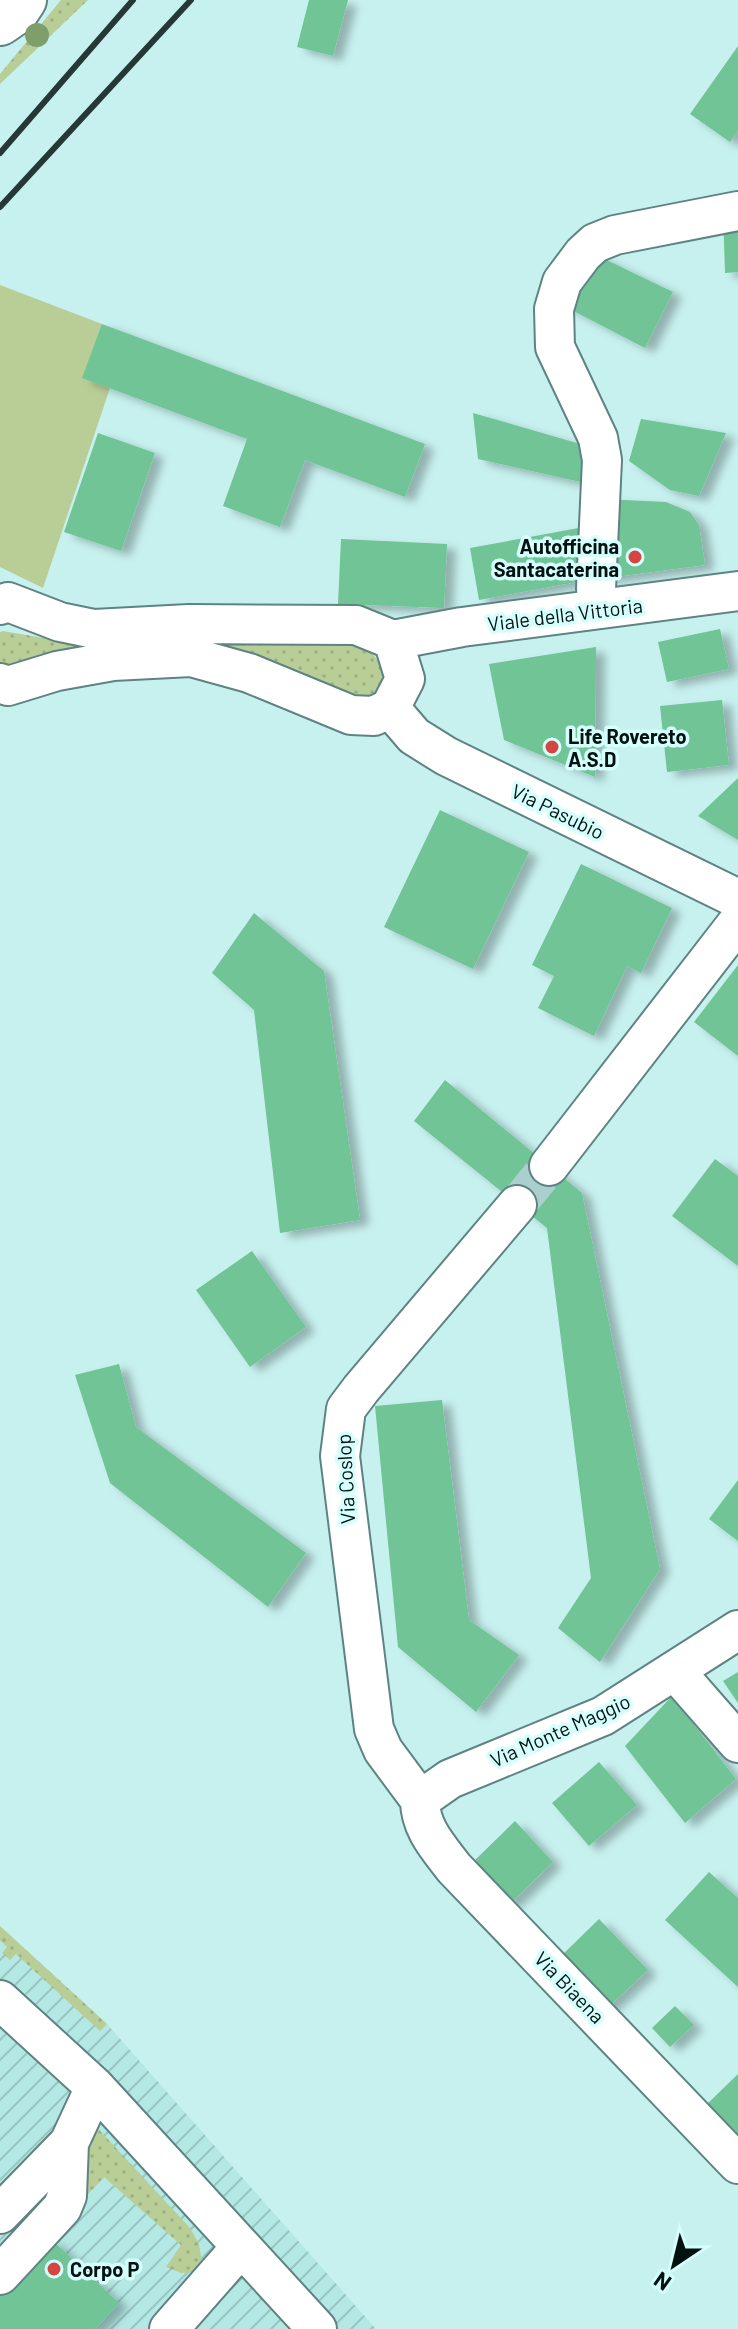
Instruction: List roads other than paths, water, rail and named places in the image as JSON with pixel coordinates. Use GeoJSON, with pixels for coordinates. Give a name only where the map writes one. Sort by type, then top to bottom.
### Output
{"type":"FeatureCollection","features":[{"type":"Feature","properties":{"kind":"street"},"geometry":{"type":"LineString","coordinates":[[596,589],[602,460],[598,438],[555,347],[554,309],[572,266],[595,243],[615,235],[738,211]]}},
{"type":"Feature","properties":{"kind":"street","name":"Viale della Vittoria"},"geometry":{"type":"LineString","coordinates":[[393,640],[462,627],[738,591]]}},
{"type":"Feature","properties":{"kind":"street"},"geometry":{"type":"LineString","coordinates":[[0,605],[8,602],[60,622],[94,629],[189,624],[356,625],[393,640],[402,658],[405,679],[390,708],[374,716],[351,715],[249,673],[191,657],[113,661],[8,686],[0,683]]}},
{"type":"Feature","properties":{"kind":"street","name":"Via Pasubio"},"geometry":{"type":"LineString","coordinates":[[390,708],[414,736],[446,756],[738,899]]}},
{"type":"Feature","properties":{"kind":"street"},"geometry":{"type":"LineString","coordinates":[[549,1166],[738,922]]}},
{"type":"Feature","properties":{"kind":"street","name":"Via Coslop"},"geometry":{"type":"LineString","coordinates":[[420,1800],[383,1750],[374,1729],[346,1517],[340,1456],[341,1425],[346,1409],[361,1389],[517,1205]]}},
{"type":"Feature","properties":{"kind":"street","name":"Via Monte Maggio"},"geometry":{"type":"LineString","coordinates":[[420,1800],[450,1779],[603,1716],[738,1630]]}},
{"type":"Feature","properties":{"kind":"street"},"geometry":{"type":"LineString","coordinates":[[675,1671],[738,1743]]}},
{"type":"Feature","properties":{"kind":"street","name":"Via Biaena"},"geometry":{"type":"LineString","coordinates":[[420,1800],[420,1816],[425,1827],[454,1868],[738,2164]]}},
{"type":"Feature","properties":{"kind":"street"},"geometry":{"type":"LineString","coordinates":[[0,2000],[95,2087],[317,2329]]}},
{"type":"Feature","properties":{"kind":"street"},"geometry":{"type":"LineString","coordinates":[[0,2214],[69,2143],[95,2087]]}},
{"type":"Feature","properties":{"kind":"street"},"geometry":{"type":"LineString","coordinates":[[0,2275],[62,2208],[67,2196],[69,2143]]}},
{"type":"Feature","properties":{"kind":"street"},"geometry":{"type":"LineString","coordinates":[[169,2329],[241,2247]]}},
{"type":"Feature","properties":{"kind":"tunnel"},"geometry":{"type":"LineString","coordinates":[[517,1205],[549,1166]]}},
{"type":"Feature","properties":{"kind":"railway"},"geometry":{"type":"LineString","coordinates":[[0,153],[133,0]]}},
{"type":"Feature","properties":{"kind":"railway"},"geometry":{"type":"LineString","coordinates":[[0,207],[191,0]]}},
{"type":"Feature","properties":{"kind":"place","name":"Autofficina Santacaterina"},"geometry":{"type":"Point","coordinates":[635,557]}},
{"type":"Feature","properties":{"kind":"place","name":"Life Rovereto A.S.D"},"geometry":{"type":"Point","coordinates":[552,747]}},
{"type":"Feature","properties":{"kind":"place","name":"Corpo P"},"geometry":{"type":"Point","coordinates":[54,2269]}}]}
